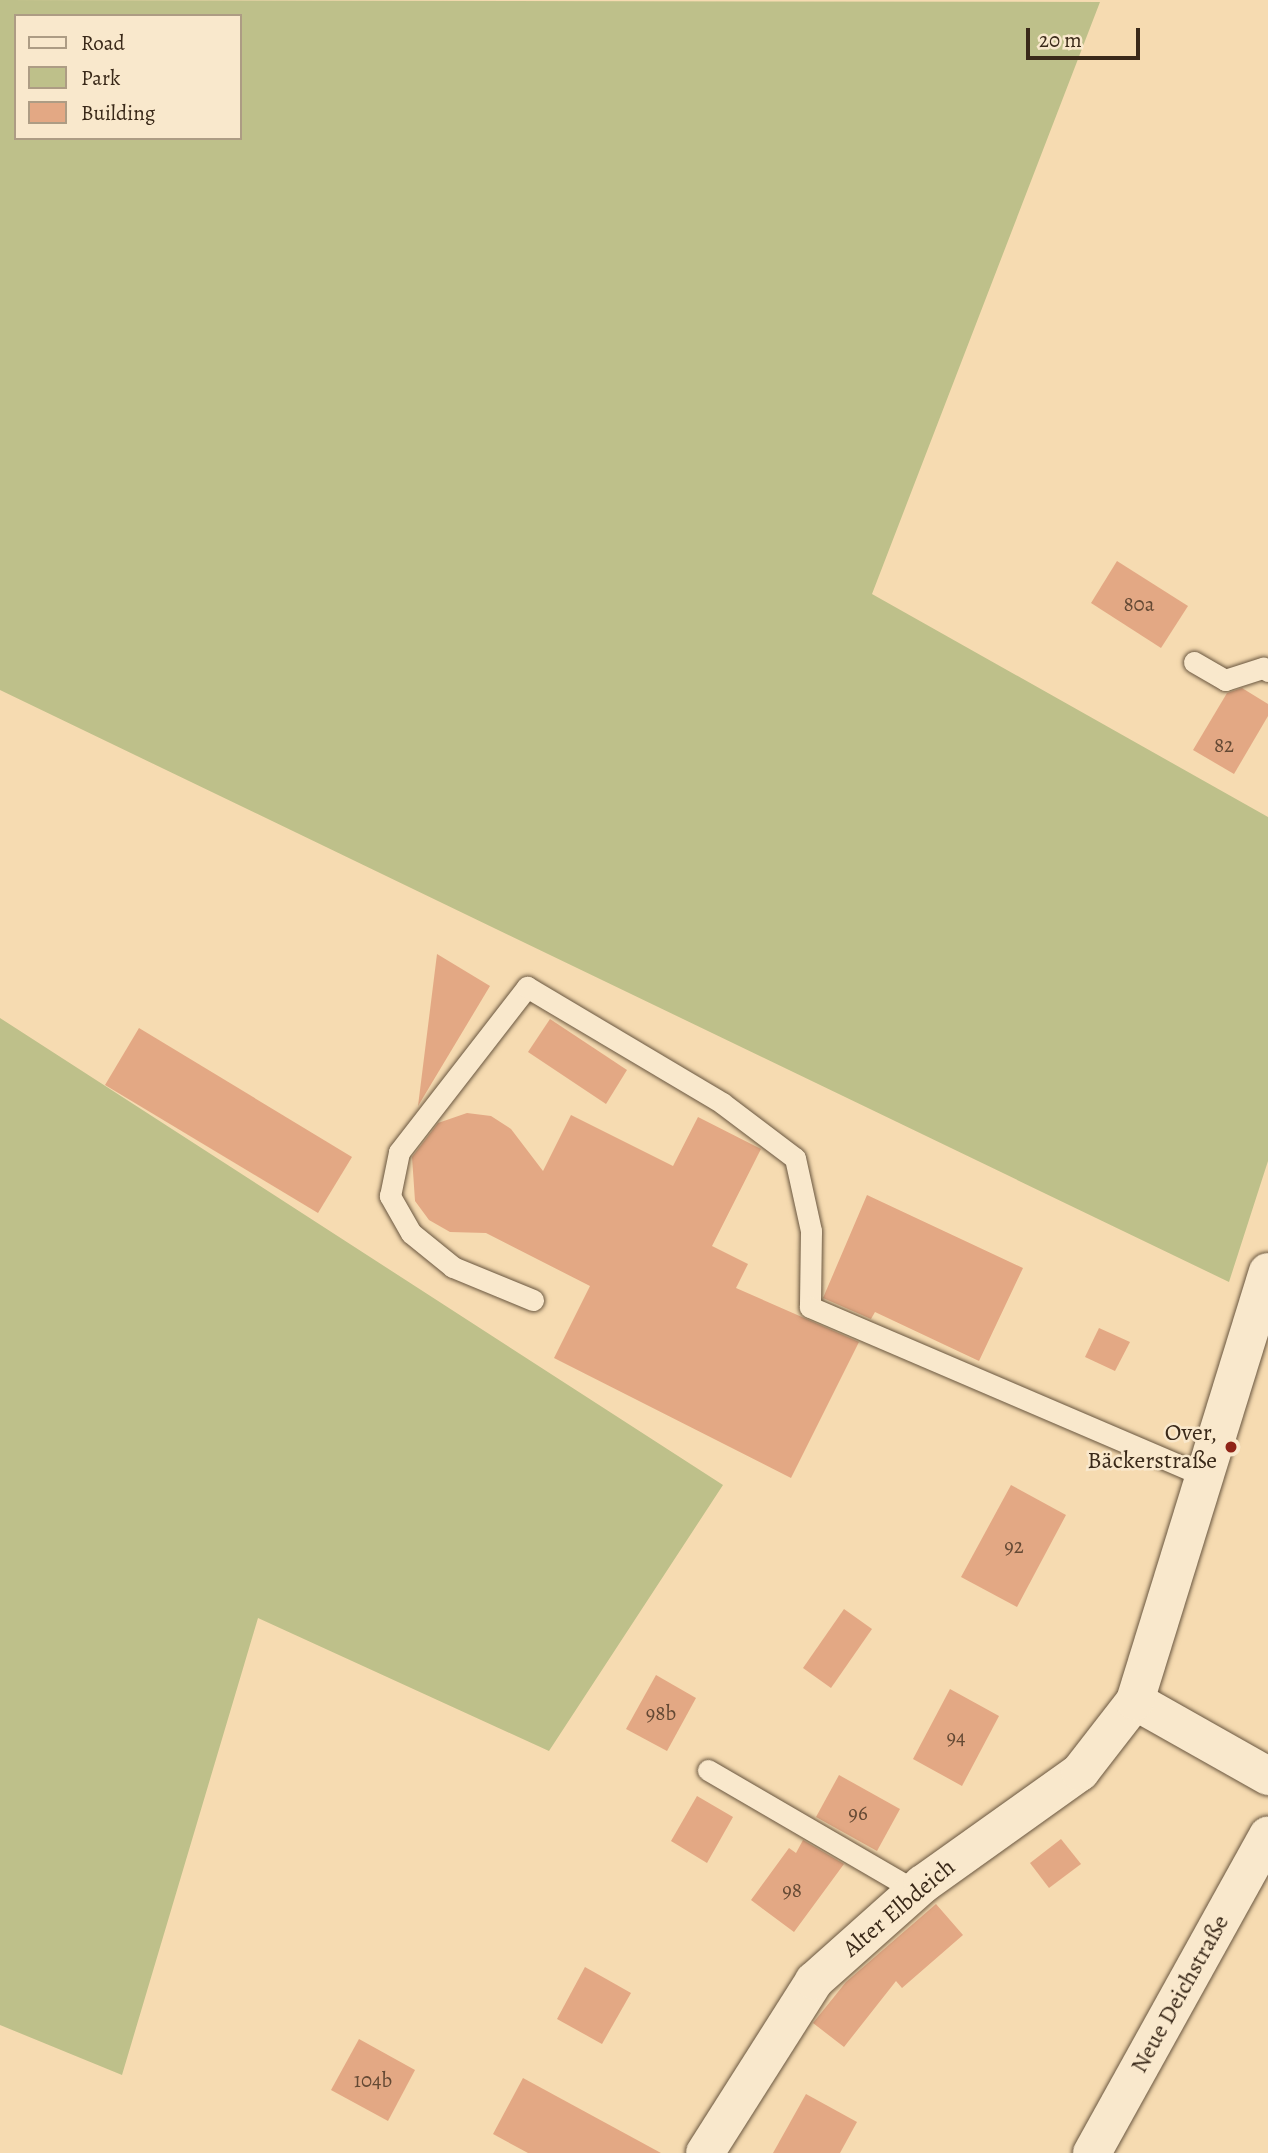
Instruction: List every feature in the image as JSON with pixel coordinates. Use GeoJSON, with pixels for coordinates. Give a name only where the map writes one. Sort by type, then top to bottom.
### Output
{"type":"FeatureCollection","features":[{"type":"Feature","properties":{"kind":"street","name":"Alter Elbdeich"},"geometry":{"type":"LineString","coordinates":[[705,2153],[814,1981],[916,1891],[1080,1772],[1135,1701],[1268,1272]]}},
{"type":"Feature","properties":{"kind":"street"},"geometry":{"type":"LineString","coordinates":[[1135,1701],[1268,1776]]}},
{"type":"Feature","properties":{"kind":"street","name":"Neue Deichstraße"},"geometry":{"type":"LineString","coordinates":[[1092,2153],[1268,1836]]}},
{"type":"Feature","properties":{"kind":"lane"},"geometry":{"type":"LineString","coordinates":[[1194,662],[1225,680],[1263,668],[1268,671]]}},
{"type":"Feature","properties":{"kind":"lane"},"geometry":{"type":"LineString","coordinates":[[533,1300],[453,1267],[411,1233],[390,1196],[398,1152],[527,987],[722,1104],[795,1158],[811,1231],[810,1307],[960,1376],[1204,1476]]}},
{"type":"Feature","properties":{"kind":"lane"},"geometry":{"type":"LineString","coordinates":[[708,1770],[916,1891]]}},
{"type":"Feature","properties":{"kind":"green space"},"geometry":{"type":"Polygon","coordinates":[[[0,0],[1100,2],[872,594],[1268,817],[1268,1161],[1229,1282],[0,690],[0,0]]]}},
{"type":"Feature","properties":{"kind":"green space"},"geometry":{"type":"Polygon","coordinates":[[[0,1018],[723,1485],[549,1751],[258,1618],[122,2075],[0,2025],[0,1018]]]}},
{"type":"Feature","properties":{"kind":"building"},"geometry":{"type":"Polygon","coordinates":[[[1117,561],[1188,606],[1161,648],[1091,603],[1117,561]]]}},
{"type":"Feature","properties":{"kind":"building"},"geometry":{"type":"Polygon","coordinates":[[[1242,688],[1268,704],[1268,716],[1234,774],[1193,750],[1227,693],[1242,688]]]}},
{"type":"Feature","properties":{"kind":"building"},"geometry":{"type":"Polygon","coordinates":[[[437,954],[490,986],[418,1106],[437,954]]]}},
{"type":"Feature","properties":{"kind":"building"},"geometry":{"type":"Polygon","coordinates":[[[550,1019],[627,1070],[606,1104],[528,1052],[550,1019]]]}},
{"type":"Feature","properties":{"kind":"building"},"geometry":{"type":"Polygon","coordinates":[[[139,1028],[352,1157],[318,1213],[105,1085],[139,1028]]]}},
{"type":"Feature","properties":{"kind":"building"},"geometry":{"type":"Polygon","coordinates":[[[467,1113],[491,1116],[511,1129],[543,1171],[571,1115],[673,1166],[698,1117],[761,1149],[712,1246],[748,1264],[736,1288],[859,1342],[791,1478],[554,1358],[590,1286],[486,1233],[450,1232],[429,1220],[415,1201],[412,1157],[438,1123],[467,1113]]]}},
{"type":"Feature","properties":{"kind":"building"},"geometry":{"type":"Polygon","coordinates":[[[867,1195],[1023,1268],[979,1361],[875,1312],[871,1319],[823,1298],[867,1195]]]}},
{"type":"Feature","properties":{"kind":"building"},"geometry":{"type":"Polygon","coordinates":[[[1099,1328],[1130,1342],[1115,1371],[1085,1357],[1099,1328]]]}},
{"type":"Feature","properties":{"kind":"building"},"geometry":{"type":"Polygon","coordinates":[[[1011,1485],[1066,1515],[1017,1607],[961,1577],[1011,1485]]]}},
{"type":"Feature","properties":{"kind":"building"},"geometry":{"type":"Polygon","coordinates":[[[844,1609],[872,1629],[831,1688],[803,1668],[844,1609]]]}},
{"type":"Feature","properties":{"kind":"building"},"geometry":{"type":"Polygon","coordinates":[[[656,1675],[696,1698],[667,1751],[626,1729],[656,1675]]]}},
{"type":"Feature","properties":{"kind":"building"},"geometry":{"type":"Polygon","coordinates":[[[950,1689],[999,1716],[962,1786],[913,1759],[950,1689]]]}},
{"type":"Feature","properties":{"kind":"building"},"geometry":{"type":"Polygon","coordinates":[[[839,1775],[900,1809],[877,1851],[816,1817],[839,1775]]]}},
{"type":"Feature","properties":{"kind":"building"},"geometry":{"type":"Polygon","coordinates":[[[697,1796],[733,1817],[707,1863],[671,1841],[697,1796]]]}},
{"type":"Feature","properties":{"kind":"building"},"geometry":{"type":"Polygon","coordinates":[[[1061,1839],[1081,1864],[1049,1888],[1030,1863],[1061,1839]]]}},
{"type":"Feature","properties":{"kind":"building"},"geometry":{"type":"Polygon","coordinates":[[[803,1840],[844,1864],[794,1932],[751,1900],[789,1848],[796,1853],[803,1840]]]}},
{"type":"Feature","properties":{"kind":"building"},"geometry":{"type":"Polygon","coordinates":[[[936,1904],[963,1935],[902,1988],[896,1981],[844,2047],[813,2023],[846,1982],[936,1904]]]}},
{"type":"Feature","properties":{"kind":"building"},"geometry":{"type":"Polygon","coordinates":[[[585,1967],[631,1993],[602,2044],[557,2019],[585,1967]]]}},
{"type":"Feature","properties":{"kind":"building"},"geometry":{"type":"Polygon","coordinates":[[[359,2039],[415,2070],[388,2121],[331,2090],[359,2039]]]}},
{"type":"Feature","properties":{"kind":"building"},"geometry":{"type":"Polygon","coordinates":[[[523,2078],[661,2153],[528,2153],[493,2134],[523,2078]]]}},
{"type":"Feature","properties":{"kind":"building"},"geometry":{"type":"Polygon","coordinates":[[[806,2094],[857,2122],[840,2153],[773,2153],[806,2094]]]}},
{"type":"Feature","properties":{"kind":"place","name":"Over, Bäckerstraße"},"geometry":{"type":"Point","coordinates":[1231,1447]}}]}
